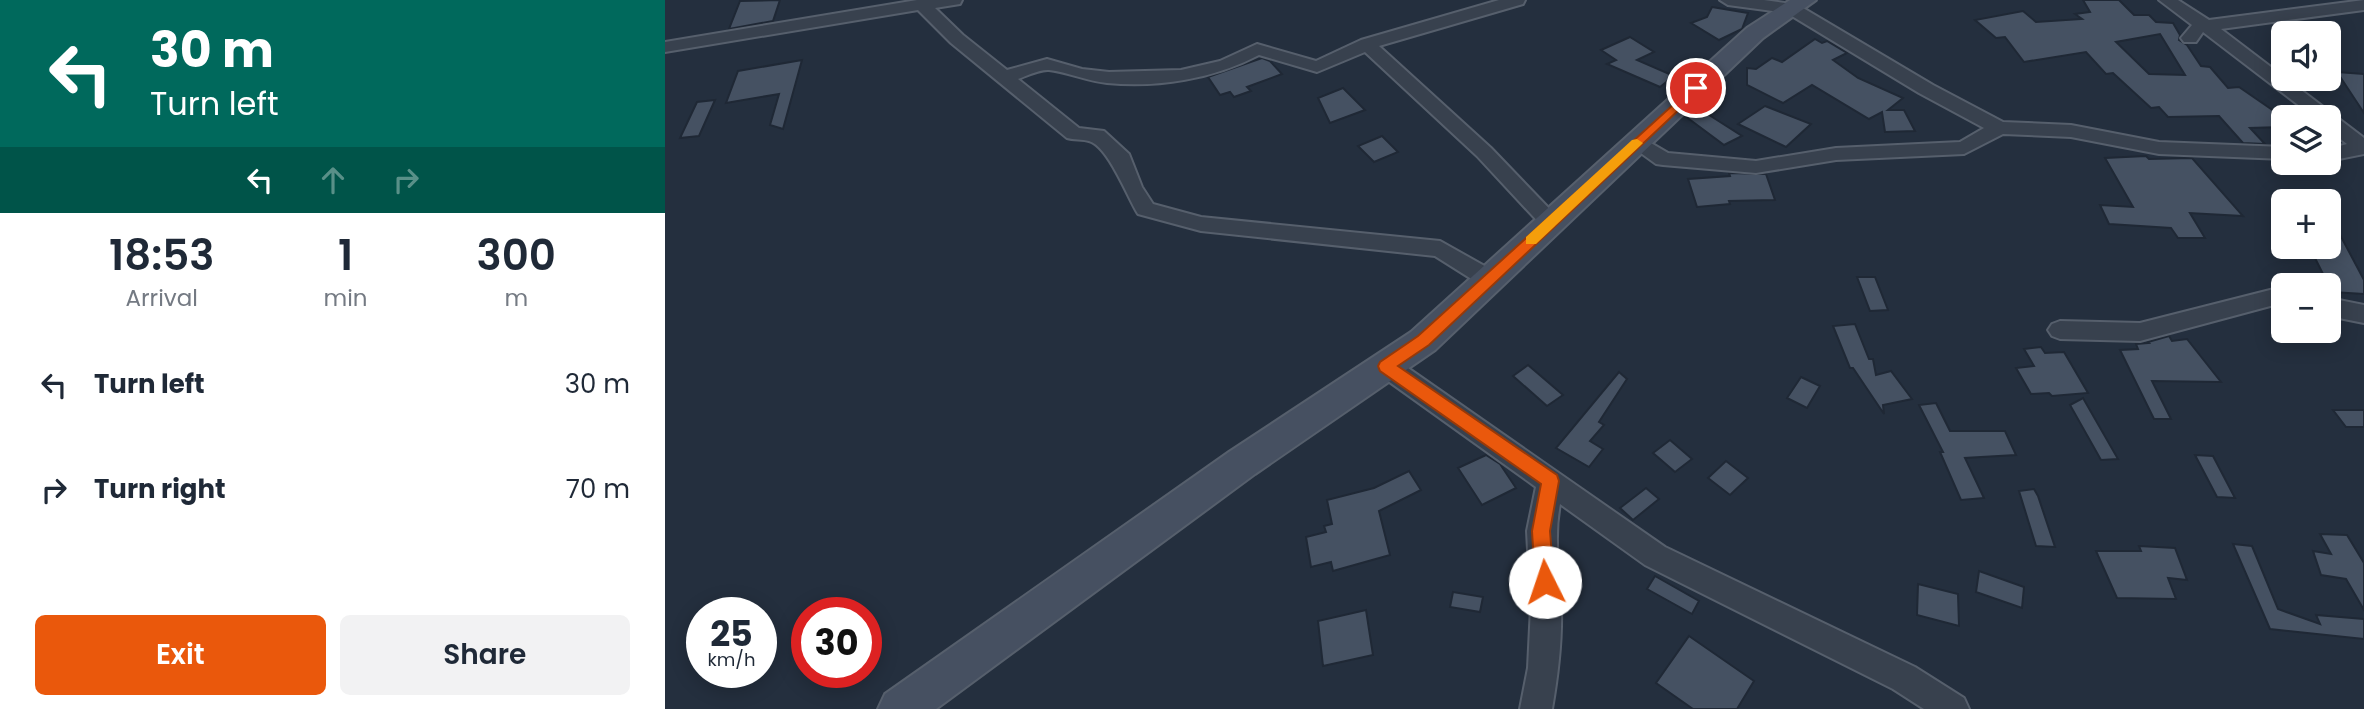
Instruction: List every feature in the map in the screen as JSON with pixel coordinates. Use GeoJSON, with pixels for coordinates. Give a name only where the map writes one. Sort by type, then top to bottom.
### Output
{"type":"FeatureCollection","features":[{"type":"Feature","properties":{"kind":"main road"},"geometry":{"type":"LineString","coordinates":[[900,709],[1242,463],[1423,341],[1786,4]]}},
{"type":"Feature","properties":{"kind":"street"},"geometry":{"type":"LineString","coordinates":[[665,47],[954,0]]}},
{"type":"Feature","properties":{"kind":"street"},"geometry":{"type":"LineString","coordinates":[[1004,77],[1047,64],[1080,74],[1109,78],[1181,76],[1226,65],[1257,49],[1317,67],[1367,44],[1517,0]]}},
{"type":"Feature","properties":{"kind":"street"},"geometry":{"type":"LineString","coordinates":[[1728,0],[1786,4],[1926,89],[1999,128],[2071,131],[2159,148],[2271,152]]}},
{"type":"Feature","properties":{"kind":"street"},"geometry":{"type":"LineString","coordinates":[[2167,0],[2206,26],[2309,105]]}},
{"type":"Feature","properties":{"kind":"street"},"geometry":{"type":"LineString","coordinates":[[921,4],[957,39],[1074,134],[1097,135],[1122,159],[1132,187],[1146,209],[1201,224],[1440,249],[1489,279]]}},
{"type":"Feature","properties":{"kind":"street"},"geometry":{"type":"LineString","coordinates":[[2190,38],[2196,29],[2206,26],[2364,5]]}},
{"type":"Feature","properties":{"kind":"street"},"geometry":{"type":"LineString","coordinates":[[1367,44],[1484,152],[1551,222]]}},
{"type":"Feature","properties":{"kind":"street"},"geometry":{"type":"LineString","coordinates":[[1637,143],[1663,159],[1755,167],[1836,154],[1964,148],[1999,128]]}},
{"type":"Feature","properties":{"kind":"street"},"geometry":{"type":"LineString","coordinates":[[2341,130],[2364,147]]}},
{"type":"Feature","properties":{"kind":"street"},"geometry":{"type":"LineString","coordinates":[[2341,152],[2364,147]]}},
{"type":"Feature","properties":{"kind":"street"},"geometry":{"type":"LineString","coordinates":[[2060,330],[2140,332],[2271,298]]}},
{"type":"Feature","properties":{"kind":"street"},"geometry":{"type":"LineString","coordinates":[[2341,309],[2364,314]]}},
{"type":"Feature","properties":{"kind":"street"},"geometry":{"type":"LineString","coordinates":[[1386,366],[1655,556],[1904,678],[1953,709]]}},
{"type":"Feature","properties":{"kind":"street"},"geometry":{"type":"LineString","coordinates":[[1536,709],[1544,668],[1546,607],[1541,531],[1551,481]]}},
{"type":"Feature","properties":{"kind":"building"},"geometry":{"type":"Polygon","coordinates":[[[780,0],[773,21],[729,29],[740,1],[780,0]]]}},
{"type":"Feature","properties":{"kind":"building"},"geometry":{"type":"Polygon","coordinates":[[[2083,0],[2119,0],[2134,15],[2149,15],[2156,22],[2173,23],[2180,35],[2179,40],[2187,45],[2201,66],[2210,67],[2228,88],[2239,87],[2271,109],[2271,127],[2250,128],[2265,144],[2243,143],[2219,116],[2168,117],[2159,107],[2151,108],[2113,73],[2106,74],[2086,52],[2024,62],[2005,37],[1996,38],[1975,20],[2023,11],[2036,22],[2082,19],[2075,14],[2090,12],[2083,0]],[[2160,34],[2116,42],[2149,74],[2185,75],[2160,34]]]}},
{"type":"Feature","properties":{"kind":"building"},"geometry":{"type":"Polygon","coordinates":[[[1712,7],[1748,13],[1742,29],[1719,40],[1691,23],[1707,17],[1712,7]]]}},
{"type":"Feature","properties":{"kind":"building"},"geometry":{"type":"Polygon","coordinates":[[[1630,37],[1654,52],[1637,60],[1674,76],[1660,87],[1607,64],[1616,60],[1601,50],[1630,37]]]}},
{"type":"Feature","properties":{"kind":"building"},"geometry":{"type":"Polygon","coordinates":[[[1815,39],[1822,43],[1827,41],[1847,53],[1833,60],[1858,78],[1903,98],[1888,110],[1904,110],[1915,131],[1885,132],[1882,112],[1869,119],[1812,85],[1783,103],[1747,85],[1747,68],[1756,69],[1772,58],[1782,62],[1815,39]]]}},
{"type":"Feature","properties":{"kind":"building"},"geometry":{"type":"Polygon","coordinates":[[[1262,58],[1270,61],[1282,74],[1247,87],[1251,91],[1234,97],[1230,92],[1220,95],[1208,77],[1262,58]]]}},
{"type":"Feature","properties":{"kind":"building"},"geometry":{"type":"Polygon","coordinates":[[[802,60],[783,129],[770,125],[779,94],[726,103],[738,71],[802,60]]]}},
{"type":"Feature","properties":{"kind":"building"},"geometry":{"type":"Polygon","coordinates":[[[2341,72],[2364,74],[2364,113],[2341,78],[2341,72]]]}},
{"type":"Feature","properties":{"kind":"building"},"geometry":{"type":"Polygon","coordinates":[[[1343,88],[1365,110],[1330,123],[1318,98],[1343,88]]]}},
{"type":"Feature","properties":{"kind":"building"},"geometry":{"type":"Polygon","coordinates":[[[715,100],[699,136],[680,138],[697,102],[715,100]]]}},
{"type":"Feature","properties":{"kind":"building"},"geometry":{"type":"Polygon","coordinates":[[[1695,106],[1742,136],[1724,145],[1685,116],[1695,106]]]}},
{"type":"Feature","properties":{"kind":"building"},"geometry":{"type":"Polygon","coordinates":[[[1765,106],[1811,124],[1786,147],[1738,124],[1765,106]]]}},
{"type":"Feature","properties":{"kind":"building"},"geometry":{"type":"Polygon","coordinates":[[[1382,136],[1398,152],[1374,162],[1358,146],[1382,136]]]}},
{"type":"Feature","properties":{"kind":"building"},"geometry":{"type":"Polygon","coordinates":[[[2146,156],[2149,159],[2192,158],[2243,216],[2190,213],[2205,238],[2178,238],[2171,228],[2109,224],[2100,205],[2133,207],[2105,158],[2146,156]]]}},
{"type":"Feature","properties":{"kind":"building"},"geometry":{"type":"Polygon","coordinates":[[[1729,173],[1766,174],[1775,200],[1729,201],[1730,204],[1697,207],[1688,179],[1730,176],[1729,173]]]}},
{"type":"Feature","properties":{"kind":"building"},"geometry":{"type":"Polygon","coordinates":[[[2341,237],[2364,280],[2364,294],[2341,293],[2341,273],[2322,273],[2316,259],[2341,259],[2341,237]]]}},
{"type":"Feature","properties":{"kind":"building"},"geometry":{"type":"Polygon","coordinates":[[[1857,277],[1875,277],[1888,310],[1870,311],[1857,277]]]}},
{"type":"Feature","properties":{"kind":"building"},"geometry":{"type":"Polygon","coordinates":[[[1855,324],[1869,359],[1873,359],[1876,375],[1891,371],[1912,399],[1883,405],[1884,414],[1853,368],[1850,368],[1833,326],[1855,324]]]}},
{"type":"Feature","properties":{"kind":"building"},"geometry":{"type":"Polygon","coordinates":[[[2169,336],[2172,341],[2187,339],[2221,382],[2152,381],[2171,419],[2154,419],[2120,350],[2138,349],[2136,344],[2169,336]]]}},
{"type":"Feature","properties":{"kind":"building"},"geometry":{"type":"Polygon","coordinates":[[[2041,347],[2045,353],[2064,352],[2088,393],[2052,396],[2049,393],[2031,394],[2016,368],[2034,366],[2024,349],[2041,347]]]}},
{"type":"Feature","properties":{"kind":"building"},"geometry":{"type":"Polygon","coordinates":[[[1528,365],[1563,395],[1547,406],[1513,376],[1528,365]]]}},
{"type":"Feature","properties":{"kind":"building"},"geometry":{"type":"Polygon","coordinates":[[[1619,372],[1627,379],[1599,422],[1604,425],[1590,441],[1603,449],[1589,467],[1556,448],[1619,372]]]}},
{"type":"Feature","properties":{"kind":"building"},"geometry":{"type":"Polygon","coordinates":[[[1801,377],[1820,386],[1807,408],[1787,398],[1801,377]]]}},
{"type":"Feature","properties":{"kind":"building"},"geometry":{"type":"Polygon","coordinates":[[[2083,398],[2118,459],[2101,460],[2070,405],[2083,398]]]}},
{"type":"Feature","properties":{"kind":"building"},"geometry":{"type":"Polygon","coordinates":[[[1936,403],[1950,431],[2005,431],[2016,455],[1965,458],[1984,498],[1961,500],[1940,452],[1943,452],[1919,405],[1936,403]]]}},
{"type":"Feature","properties":{"kind":"building"},"geometry":{"type":"Polygon","coordinates":[[[2333,410],[2364,410],[2364,427],[2346,427],[2333,410]]]}},
{"type":"Feature","properties":{"kind":"building"},"geometry":{"type":"Polygon","coordinates":[[[1670,440],[1692,459],[1675,472],[1653,453],[1670,440]]]}},
{"type":"Feature","properties":{"kind":"building"},"geometry":{"type":"Polygon","coordinates":[[[1486,455],[1500,464],[1516,488],[1482,505],[1458,468],[1486,455]]]}},
{"type":"Feature","properties":{"kind":"building"},"geometry":{"type":"Polygon","coordinates":[[[2195,455],[2213,456],[2235,498],[2217,497],[2195,455]]]}},
{"type":"Feature","properties":{"kind":"building"},"geometry":{"type":"Polygon","coordinates":[[[1726,461],[1748,478],[1730,495],[1708,478],[1726,461]]]}},
{"type":"Feature","properties":{"kind":"building"},"geometry":{"type":"Polygon","coordinates":[[[1409,471],[1421,490],[1379,511],[1390,555],[1333,571],[1331,562],[1311,567],[1306,537],[1326,532],[1324,526],[1332,524],[1327,500],[1374,488],[1409,471]]]}},
{"type":"Feature","properties":{"kind":"building"},"geometry":{"type":"Polygon","coordinates":[[[1646,488],[1659,499],[1633,520],[1620,508],[1646,488]]]}},
{"type":"Feature","properties":{"kind":"building"},"geometry":{"type":"Polygon","coordinates":[[[2034,489],[2055,547],[2036,546],[2019,491],[2034,489]]]}},
{"type":"Feature","properties":{"kind":"building"},"geometry":{"type":"Polygon","coordinates":[[[2320,534],[2347,535],[2364,563],[2364,610],[2346,579],[2321,575],[2313,551],[2331,554],[2320,534]]]}},
{"type":"Feature","properties":{"kind":"building"},"geometry":{"type":"Polygon","coordinates":[[[2233,544],[2252,546],[2278,609],[2320,624],[2316,615],[2364,619],[2364,639],[2270,629],[2233,544]]]}},
{"type":"Feature","properties":{"kind":"building"},"geometry":{"type":"Polygon","coordinates":[[[2139,546],[2175,548],[2187,580],[2168,578],[2176,599],[2117,598],[2096,551],[2141,551],[2139,546]]]}},
{"type":"Feature","properties":{"kind":"building"},"geometry":{"type":"Polygon","coordinates":[[[1979,571],[2024,587],[2022,608],[1976,592],[1979,571]]]}},
{"type":"Feature","properties":{"kind":"building"},"geometry":{"type":"Polygon","coordinates":[[[1655,576],[1699,601],[1692,614],[1647,589],[1655,576]]]}},
{"type":"Feature","properties":{"kind":"building"},"geometry":{"type":"Polygon","coordinates":[[[1918,584],[1958,594],[1959,626],[1917,615],[1918,584]]]}},
{"type":"Feature","properties":{"kind":"building"},"geometry":{"type":"Polygon","coordinates":[[[1453,592],[1483,597],[1480,612],[1450,607],[1453,592]]]}},
{"type":"Feature","properties":{"kind":"building"},"geometry":{"type":"Polygon","coordinates":[[[1366,610],[1373,655],[1323,666],[1318,621],[1366,610]]]}},
{"type":"Feature","properties":{"kind":"building"},"geometry":{"type":"Polygon","coordinates":[[[1689,636],[1754,681],[1737,709],[1693,709],[1656,683],[1689,636]]]}},
{"type":"Feature","properties":{"kind":"slow traffic"},"geometry":{"type":"LineString","coordinates":[[1531,241],[1637,143]]}},
{"type":"Feature","properties":{"kind":"route"},"geometry":{"type":"LineString","coordinates":[[1545,582],[1541,531],[1551,481],[1386,366],[1423,341],[1696,88]]}}]}
